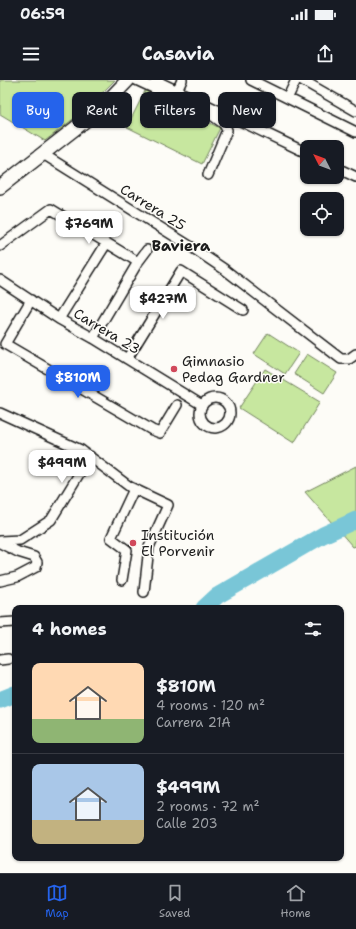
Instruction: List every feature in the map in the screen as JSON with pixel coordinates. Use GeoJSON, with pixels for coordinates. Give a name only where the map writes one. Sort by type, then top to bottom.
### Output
{"type":"FeatureCollection","features":[{"type":"Feature","properties":{"kind":"main road"},"geometry":{"type":"LineString","coordinates":[[0,187],[100,109],[128,80]]}},
{"type":"Feature","properties":{"kind":"street"},"geometry":{"type":"LineString","coordinates":[[136,80],[224,124],[227,130],[208,175]]}},
{"type":"Feature","properties":{"kind":"street"},"geometry":{"type":"LineString","coordinates":[[155,80],[300,150]]}},
{"type":"Feature","properties":{"kind":"street"},"geometry":{"type":"LineString","coordinates":[[177,91],[182,80]]}},
{"type":"Feature","properties":{"kind":"street"},"geometry":{"type":"LineString","coordinates":[[251,80],[356,132]]}},
{"type":"Feature","properties":{"kind":"street"},"geometry":{"type":"LineString","coordinates":[[288,97],[296,80]]}},
{"type":"Feature","properties":{"kind":"street"},"geometry":{"type":"LineString","coordinates":[[302,80],[356,111]]}},
{"type":"Feature","properties":{"kind":"street","name":"Carrera 25"},"geometry":{"type":"LineString","coordinates":[[43,154],[196,249],[341,359],[349,359],[356,354]]}},
{"type":"Feature","properties":{"kind":"street"},"geometry":{"type":"LineString","coordinates":[[344,171],[356,177]]}},
{"type":"Feature","properties":{"kind":"street"},"geometry":{"type":"LineString","coordinates":[[0,246],[51,209],[106,244],[138,262]]}},
{"type":"Feature","properties":{"kind":"street"},"geometry":{"type":"LineString","coordinates":[[59,319],[106,244]]}},
{"type":"Feature","properties":{"kind":"street"},"geometry":{"type":"LineString","coordinates":[[93,338],[138,262],[147,250]]}},
{"type":"Feature","properties":{"kind":"street"},"geometry":{"type":"LineString","coordinates":[[127,359],[181,271],[243,310]]}},
{"type":"Feature","properties":{"kind":"street","name":"Carrera 23"},"geometry":{"type":"LineString","coordinates":[[0,280],[59,319],[93,338],[202,405]]}},
{"type":"Feature","properties":{"kind":"street"},"geometry":{"type":"LineString","coordinates":[[31,300],[5,344],[152,430],[160,433],[177,405]]}},
{"type":"Feature","properties":{"kind":"street"},"geometry":{"type":"LineString","coordinates":[[0,413],[73,446],[90,456],[134,489],[168,505],[149,547],[144,592]]}},
{"type":"Feature","properties":{"kind":"street"},"geometry":{"type":"LineString","coordinates":[[0,542],[20,540],[51,520],[90,456]]}},
{"type":"Feature","properties":{"kind":"street"},"geometry":{"type":"LineString","coordinates":[[122,580],[127,550],[111,538],[134,489]]}},
{"type":"Feature","properties":{"kind":"street"},"geometry":{"type":"LineString","coordinates":[[0,542],[18,552],[34,557],[37,562],[36,567],[17,577],[0,581]]}},
{"type":"Feature","properties":{"kind":"street"},"geometry":{"type":"LineString","coordinates":[[0,623],[12,622]]}},
{"type":"Feature","properties":{"kind":"green space"},"geometry":{"type":"Polygon","coordinates":[[[0,80],[115,80],[103,92],[72,92],[72,120],[64,126],[64,92],[12,92],[12,121],[0,114],[0,80]]]}},
{"type":"Feature","properties":{"kind":"green space"},"geometry":{"type":"Polygon","coordinates":[[[140,101],[140,128],[210,128],[210,123],[220,128],[202,164],[129,128],[132,128],[132,117],[140,101]]]}},
{"type":"Feature","properties":{"kind":"green space"},"geometry":{"type":"Polygon","coordinates":[[[23,128],[62,128],[45,141],[23,128]]]}},
{"type":"Feature","properties":{"kind":"green space"},"geometry":{"type":"Polygon","coordinates":[[[268,333],[299,353],[285,374],[254,354],[268,333]]]}},
{"type":"Feature","properties":{"kind":"green space"},"geometry":{"type":"Polygon","coordinates":[[[307,354],[337,373],[324,393],[294,374],[307,354]]]}},
{"type":"Feature","properties":{"kind":"green space"},"geometry":{"type":"Polygon","coordinates":[[[265,369],[320,402],[294,443],[239,408],[265,369]]]}},
{"type":"Feature","properties":{"kind":"green space"},"geometry":{"type":"Polygon","coordinates":[[[356,466],[356,546],[353,547],[305,492],[356,466]]]}},
{"type":"Feature","properties":{"kind":"waterway"},"geometry":{"type":"LineString","coordinates":[[207,605],[217,596],[323,535],[356,520]]}},
{"type":"Feature","properties":{"kind":"waterway"},"geometry":{"type":"LineString","coordinates":[[0,700],[12,695]]}},
{"type":"Feature","properties":{"kind":"place","name":"Gimnasio Pedag Gardner"},"geometry":{"type":"Point","coordinates":[174,369]}},
{"type":"Feature","properties":{"kind":"place","name":"Institución El Porvenir"},"geometry":{"type":"Point","coordinates":[133,543]}},
{"type":"Feature","properties":{"kind":"district","name":"Baviera"},"geometry":{"type":"Point","coordinates":[181,246]}}]}
